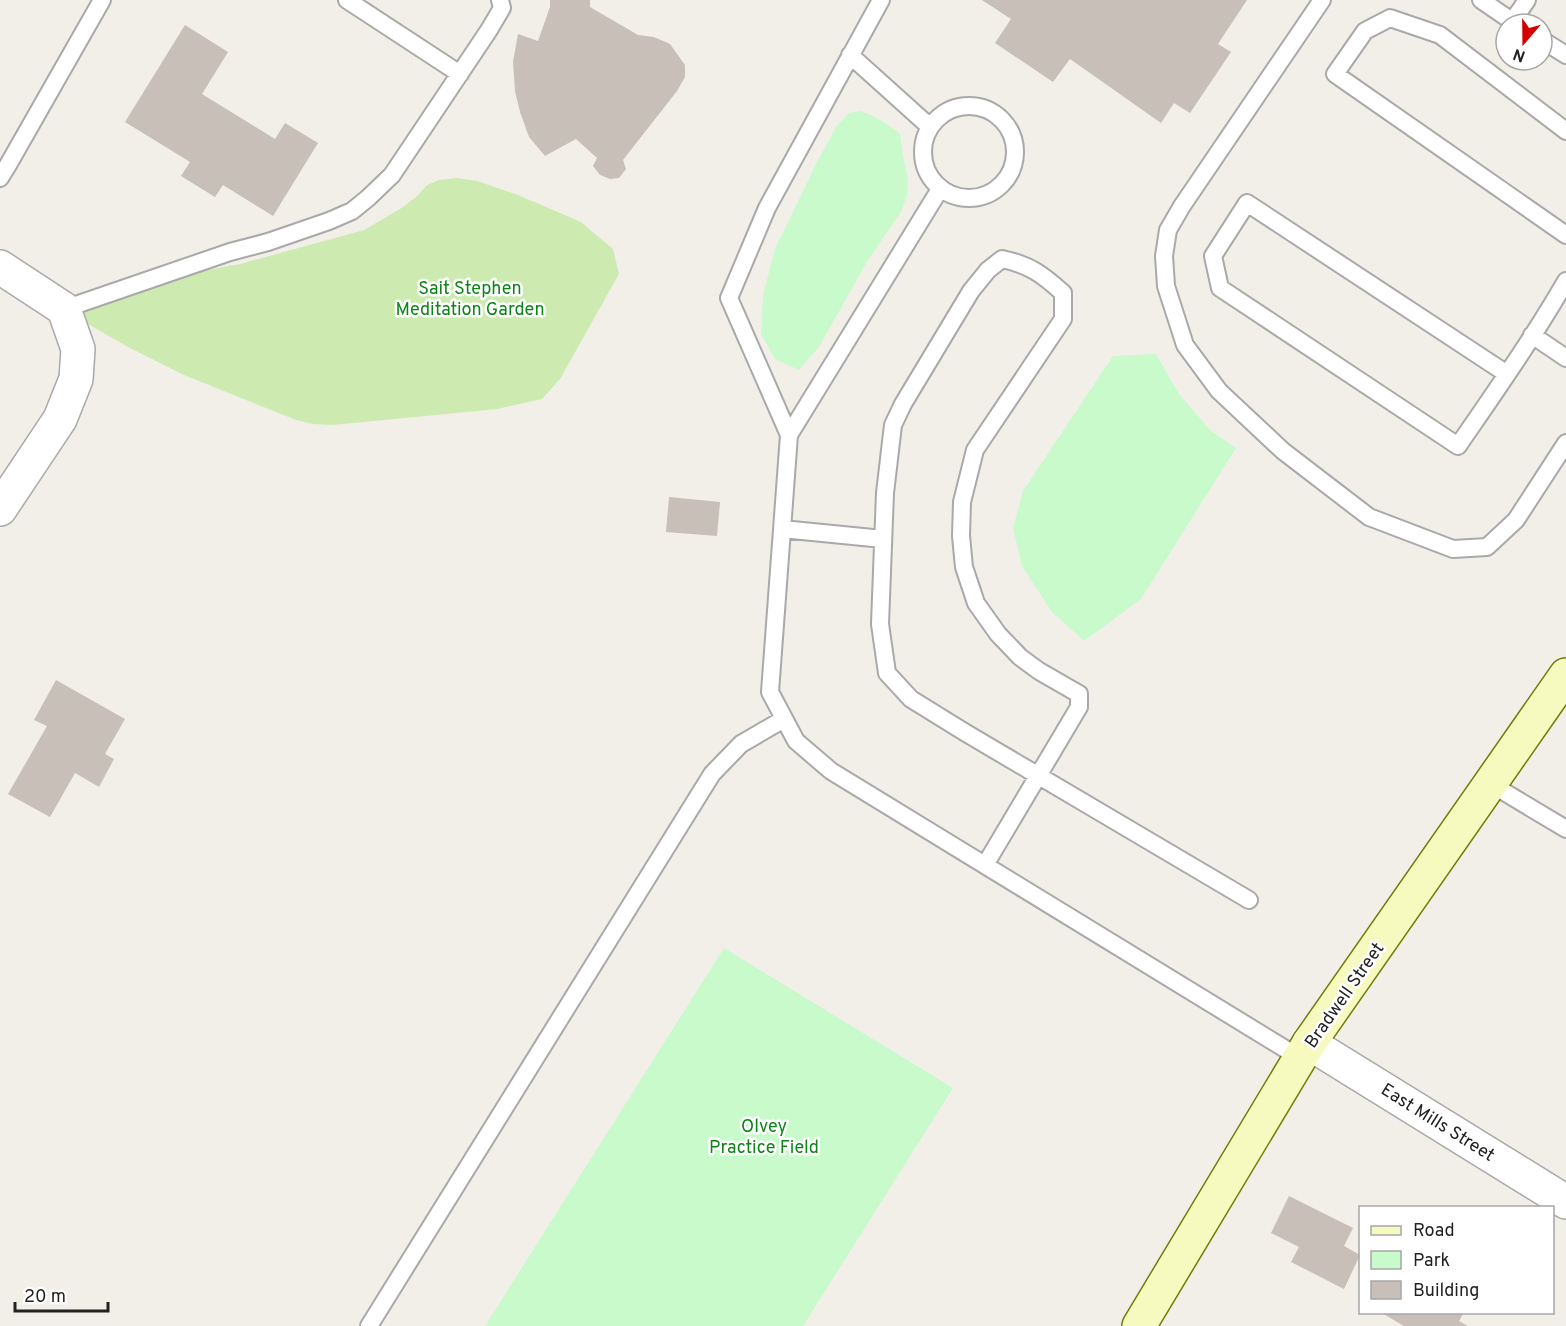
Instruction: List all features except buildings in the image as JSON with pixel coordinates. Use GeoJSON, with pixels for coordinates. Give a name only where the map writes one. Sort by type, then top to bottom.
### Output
{"type":"FeatureCollection","features":[{"type":"Feature","properties":{"kind":"street"},"geometry":{"type":"LineString","coordinates":[[0,267],[64,309],[78,349],[76,379],[60,419],[0,509]]}},
{"type":"Feature","properties":{"kind":"street","name":"Bradwell Street"},"geometry":{"type":"LineString","coordinates":[[1139,1326],[1305,1051],[1566,675]]}},
{"type":"Feature","properties":{"kind":"street","name":"East Mills Street"},"geometry":{"type":"LineString","coordinates":[[1305,1051],[1566,1202]]}},
{"type":"Feature","properties":{"kind":"lane"},"geometry":{"type":"LineString","coordinates":[[0,178],[102,0]]}},
{"type":"Feature","properties":{"kind":"lane"},"geometry":{"type":"LineString","coordinates":[[347,0],[460,74]]}},
{"type":"Feature","properties":{"kind":"lane"},"geometry":{"type":"LineString","coordinates":[[64,309],[230,252],[268,242],[352,211],[392,175],[489,30],[502,8],[500,0]]}},
{"type":"Feature","properties":{"kind":"lane"},"geometry":{"type":"LineString","coordinates":[[789,435],[729,298],[767,208],[881,0]]}},
{"type":"Feature","properties":{"kind":"lane"},"geometry":{"type":"LineString","coordinates":[[1322,0],[1168,230],[1164,256],[1166,286],[1185,345],[1227,399],[1283,451],[1361,511],[1370,517],[1453,549],[1487,547],[1516,520],[1566,443]]}},
{"type":"Feature","properties":{"kind":"lane"},"geometry":{"type":"LineString","coordinates":[[1481,0],[1498,12]]}},
{"type":"Feature","properties":{"kind":"lane"},"geometry":{"type":"LineString","coordinates":[[1566,131],[1440,35],[1390,18],[1365,31],[1335,74],[1566,235]]}},
{"type":"Feature","properties":{"kind":"lane"},"geometry":{"type":"LineString","coordinates":[[850,55],[930,127]]}},
{"type":"Feature","properties":{"kind":"lane"},"geometry":{"type":"LineString","coordinates":[[960,107],[978,107],[995,114],[1008,127],[1015,143],[1015,162],[1008,179],[988,195],[963,199],[940,189],[926,171],[922,149],[930,127],[942,114],[960,107]]}},
{"type":"Feature","properties":{"kind":"lane"},"geometry":{"type":"LineString","coordinates":[[940,189],[789,435],[770,692],[796,741],[831,771],[985,865],[1305,1051]]}},
{"type":"Feature","properties":{"kind":"lane"},"geometry":{"type":"LineString","coordinates":[[1506,374],[1247,203],[1213,256],[1220,288],[1458,446],[1564,289]]}},
{"type":"Feature","properties":{"kind":"lane"},"geometry":{"type":"LineString","coordinates":[[985,865],[1039,775],[1079,707],[1079,694],[1020,657],[998,634],[976,603],[964,567],[961,536],[962,502],[975,450],[1063,319],[1063,293],[1045,277],[1021,263],[1002,259],[988,270],[971,291],[903,404],[893,425],[885,493],[880,624],[887,673],[911,699],[966,733],[1039,775],[1249,900]]}},
{"type":"Feature","properties":{"kind":"lane"},"geometry":{"type":"LineString","coordinates":[[1532,336],[1566,358]]}},
{"type":"Feature","properties":{"kind":"lane"},"geometry":{"type":"LineString","coordinates":[[782,529],[883,539]]}},
{"type":"Feature","properties":{"kind":"lane"},"geometry":{"type":"LineString","coordinates":[[369,1326],[712,774],[741,744],[784,718]]}},
{"type":"Feature","properties":{"kind":"lane"},"geometry":{"type":"LineString","coordinates":[[1491,784],[1566,829]]}},
{"type":"Feature","properties":{"kind":"green space"},"geometry":{"type":"Polygon","coordinates":[[[860,111],[871,115],[900,134],[908,180],[907,195],[901,212],[868,260],[819,347],[799,370],[775,359],[761,334],[763,295],[775,249],[816,164],[836,127],[849,113],[860,111]]]}},
{"type":"Feature","properties":{"kind":"green space","name":"Sait Stephen Meditation Garden"},"geometry":{"type":"Polygon","coordinates":[[[457,178],[477,181],[518,195],[581,222],[613,249],[619,274],[560,379],[542,399],[497,409],[333,425],[313,424],[296,420],[184,375],[88,324],[79,311],[98,296],[240,264],[364,230],[400,209],[427,185],[439,180],[457,178]]]}},
{"type":"Feature","properties":{"kind":"green space"},"geometry":{"type":"Polygon","coordinates":[[[1156,354],[1179,394],[1210,430],[1236,448],[1141,599],[1084,641],[1052,612],[1022,566],[1013,528],[1023,491],[1113,356],[1156,354]]]}},
{"type":"Feature","properties":{"kind":"green space","name":"Olvey Practice Field"},"geometry":{"type":"Polygon","coordinates":[[[724,948],[953,1088],[803,1326],[485,1326],[724,948]]]}}]}
